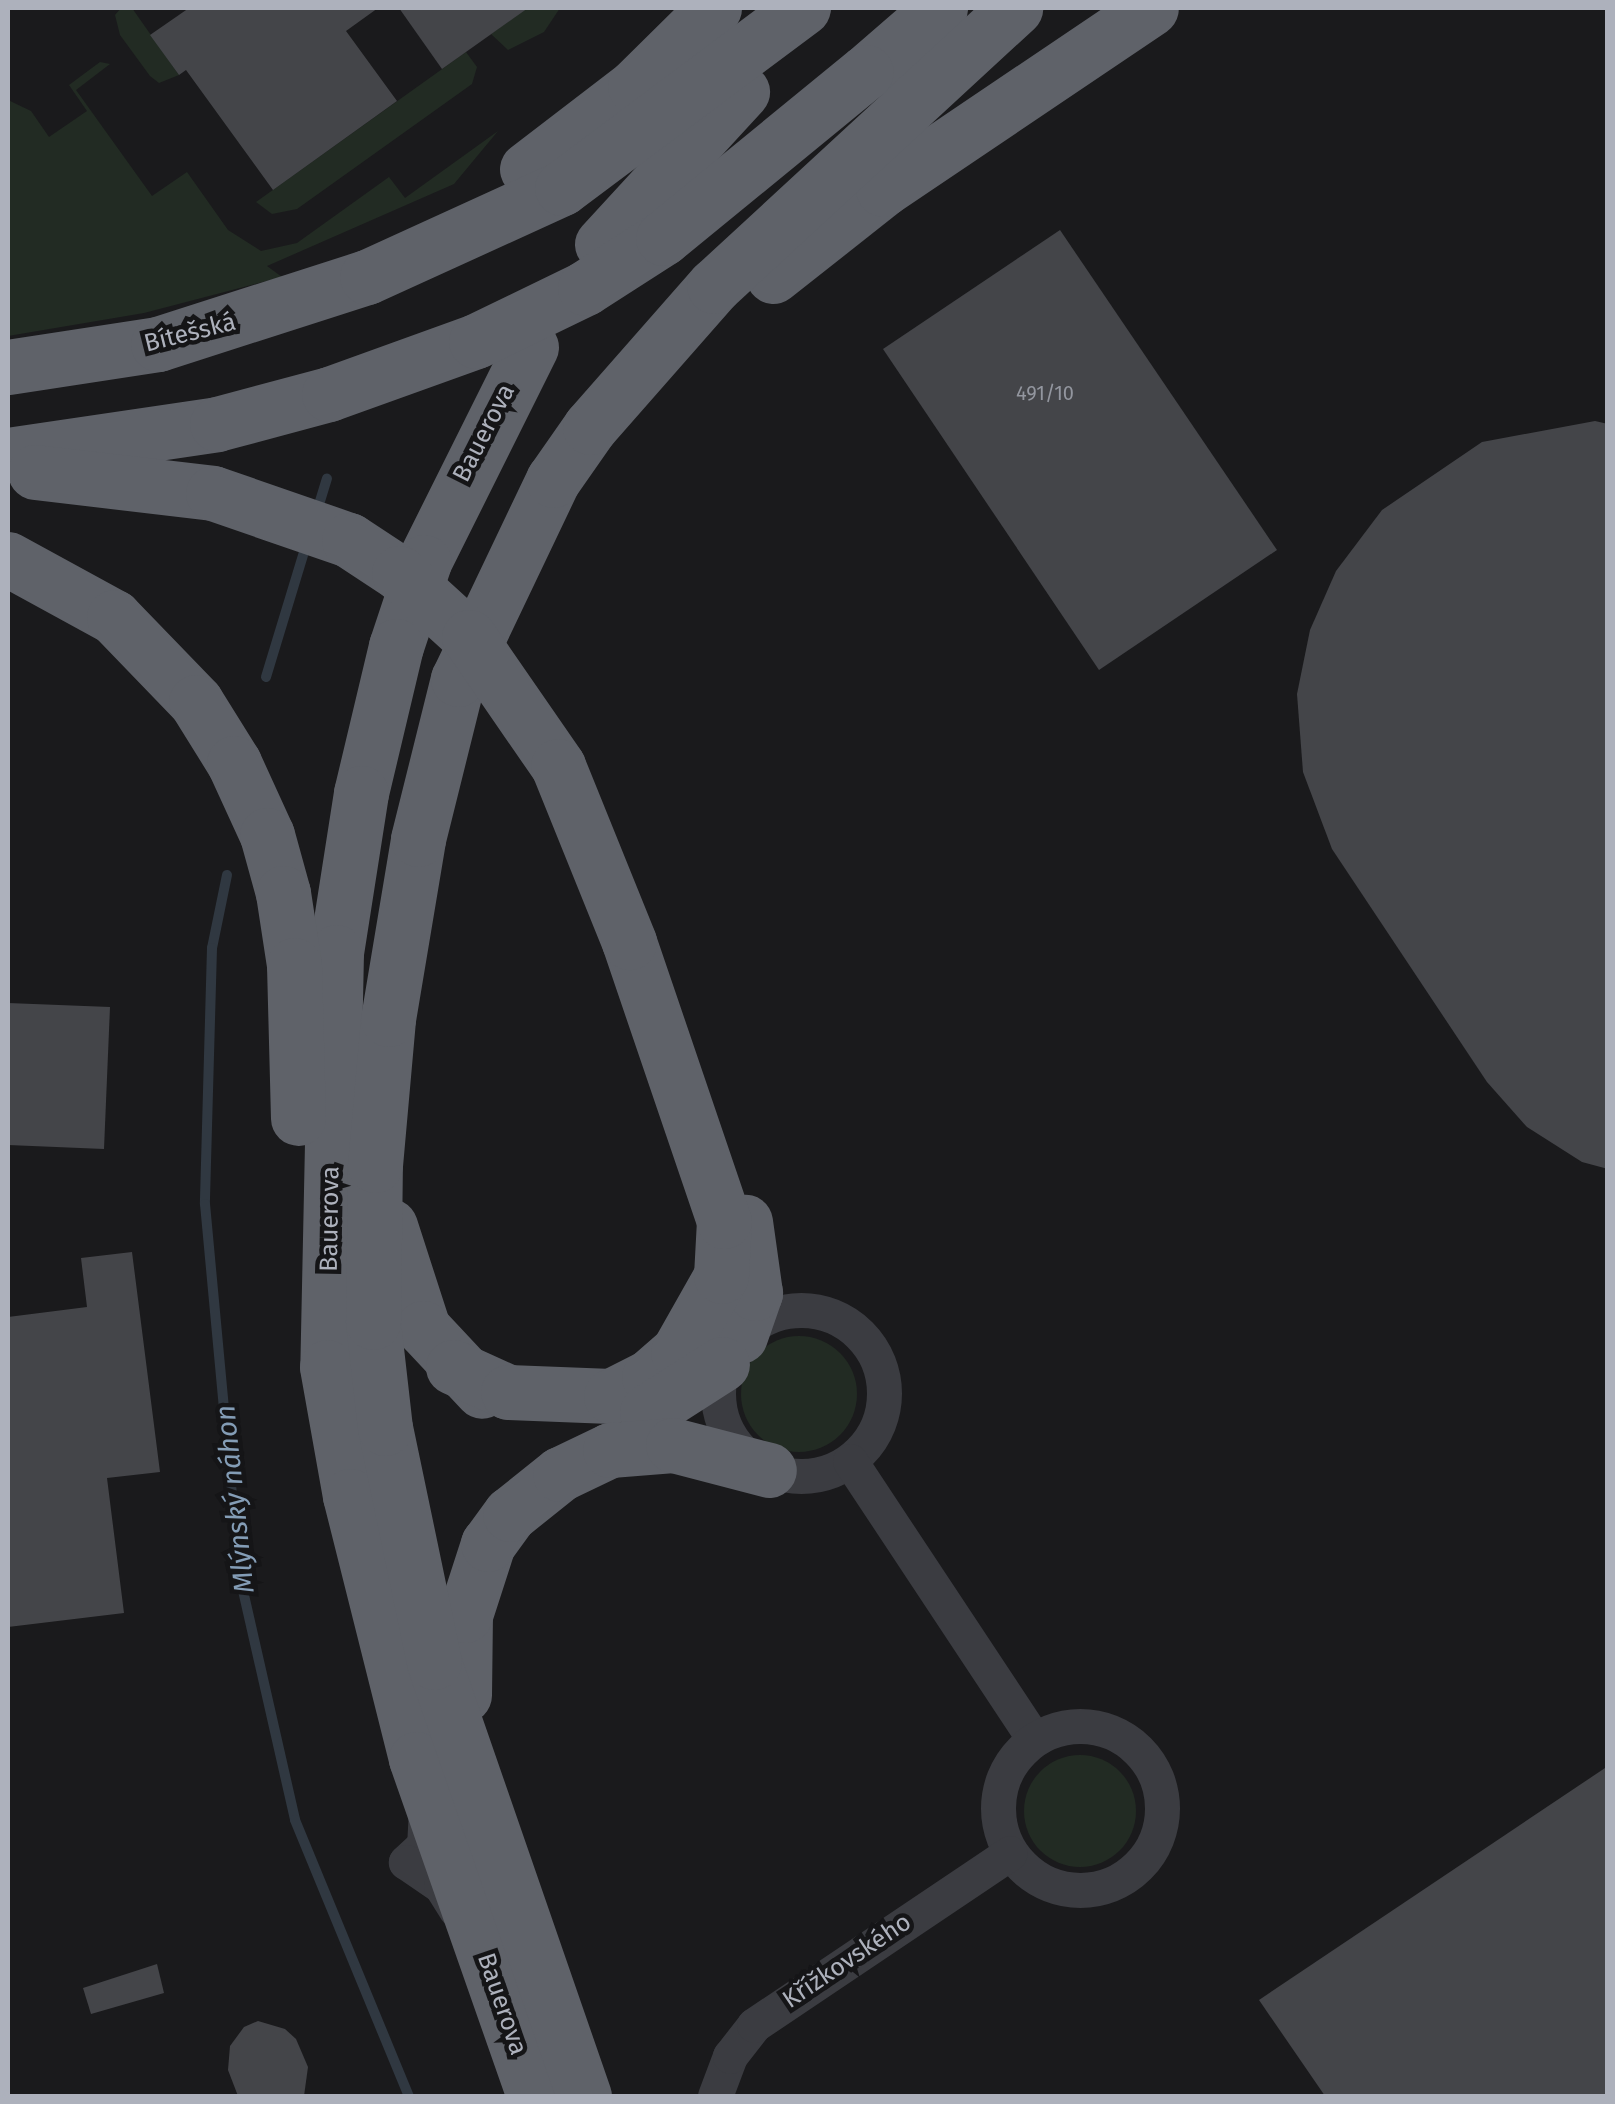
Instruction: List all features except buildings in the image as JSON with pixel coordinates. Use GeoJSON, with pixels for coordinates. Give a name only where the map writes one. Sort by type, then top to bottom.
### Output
{"type":"FeatureCollection","features":[{"type":"Feature","properties":{"kind":"highway"},"geometry":{"type":"LineString","coordinates":[[367,277],[500,189],[620,97],[714,8]]}},
{"type":"Feature","properties":{"kind":"highway"},"geometry":{"type":"LineString","coordinates":[[367,277],[562,188],[803,8]]}},
{"type":"Feature","properties":{"kind":"highway"},"geometry":{"type":"LineString","coordinates":[[602,244],[692,141],[832,8]]}},
{"type":"Feature","properties":{"kind":"highway"},"geometry":{"type":"LineString","coordinates":[[8,456],[216,424],[329,394],[476,341],[585,288],[664,238],[940,8]]}},
{"type":"Feature","properties":{"kind":"highway","name":"Bauerova"},"geometry":{"type":"LineString","coordinates":[[376,1164],[388,1019],[418,838],[458,680],[553,480],[672,330],[1015,8]]}},
{"type":"Feature","properties":{"kind":"highway"},"geometry":{"type":"LineString","coordinates":[[508,572],[657,389],[746,298],[883,188],[1150,8]]}},
{"type":"Feature","properties":{"kind":"highway","name":"Bítešská"},"geometry":{"type":"LineString","coordinates":[[8,367],[158,344],[367,277]]}},
{"type":"Feature","properties":{"kind":"highway","name":"Bauerova"},"geometry":{"type":"LineString","coordinates":[[530,347],[424,562],[396,646],[361,794],[336,952],[327,1366],[350,1496],[438,1753],[485,1956],[534,2096]]}},
{"type":"Feature","properties":{"kind":"highway"},"geometry":{"type":"LineString","coordinates":[[8,471],[213,492],[349,540],[422,592],[468,638],[510,688],[558,766],[629,942],[682,1088],[724,1221],[726,1250],[698,1324],[678,1352],[650,1377],[611,1396],[508,1392],[454,1367]]}},
{"type":"Feature","properties":{"kind":"highway"},"geometry":{"type":"LineString","coordinates":[[8,560],[114,617],[156,656],[234,763],[267,835],[294,965],[297,1108],[327,1366]]}},
{"type":"Feature","properties":{"kind":"highway"},"geometry":{"type":"LineString","coordinates":[[376,1164],[398,1262],[423,1328],[454,1367],[503,1408],[536,1421],[584,1426],[632,1419],[731,1350],[755,1293],[748,1229],[682,1088]]}},
{"type":"Feature","properties":{"kind":"highway"},"geometry":{"type":"LineString","coordinates":[[376,1164],[373,1322],[385,1428],[434,1662],[438,1753],[584,2096]]}},
{"type":"Feature","properties":{"kind":"highway"},"geometry":{"type":"LineString","coordinates":[[438,1753],[465,1615],[488,1544],[510,1514],[560,1474],[610,1450],[673,1445],[769,1470]]}},
{"type":"Feature","properties":{"kind":"street"},"geometry":{"type":"LineString","coordinates":[[806,1310],[848,1323],[869,1343],[885,1393],[875,1431],[850,1460],[796,1476],[769,1470],[748,1456],[720,1414],[731,1350],[763,1318],[806,1310]]}},
{"type":"Feature","properties":{"kind":"street"},"geometry":{"type":"LineString","coordinates":[[850,1460],[1034,1739]]}},
{"type":"Feature","properties":{"kind":"street"},"geometry":{"type":"LineString","coordinates":[[1085,1726],[1135,1746],[1162,1793],[1162,1820],[1137,1869],[1087,1891],[1034,1878],[1010,1853],[997,1808],[1001,1781],[1034,1739],[1085,1726]]}},
{"type":"Feature","properties":{"kind":"street","name":"Křížkovského"},"geometry":{"type":"LineString","coordinates":[[715,2096],[730,2056],[754,2025],[1010,1853]]}},
{"type":"Feature","properties":{"kind":"shaded area"},"geometry":{"type":"Polygon","coordinates":[[[121,8],[132,8],[179,75],[159,83],[150,76],[120,35],[115,15],[121,8]]]}},
{"type":"Feature","properties":{"kind":"shaded area"},"geometry":{"type":"Polygon","coordinates":[[[508,8],[560,8],[544,32],[508,50],[491,34],[515,17],[508,8]]]}},
{"type":"Feature","properties":{"kind":"shaded area"},"geometry":{"type":"Polygon","coordinates":[[[466,52],[477,67],[472,84],[297,209],[272,214],[256,202],[466,52]]]}},
{"type":"Feature","properties":{"kind":"shaded area"},"geometry":{"type":"Polygon","coordinates":[[[100,62],[110,64],[76,90],[152,196],[187,172],[228,230],[261,251],[297,243],[389,177],[405,198],[498,131],[454,184],[267,266],[282,277],[144,313],[8,336],[8,100],[31,111],[49,137],[87,111],[69,85],[100,62]]]}},
{"type":"Feature","properties":{"kind":"shaded area"},"geometry":{"type":"Polygon","coordinates":[[[799,1336],[821,1341],[840,1353],[852,1372],[857,1394],[852,1416],[840,1435],[821,1447],[799,1452],[777,1447],[758,1435],[746,1416],[741,1394],[746,1372],[758,1353],[777,1341],[799,1336]]]}},
{"type":"Feature","properties":{"kind":"shaded area"},"geometry":{"type":"Polygon","coordinates":[[[1080,1755],[1101,1759],[1120,1771],[1132,1790],[1136,1811],[1132,1832],[1120,1851],[1101,1863],[1080,1867],[1059,1863],[1040,1851],[1028,1832],[1024,1811],[1028,1790],[1040,1771],[1059,1759],[1080,1755]]]}},
{"type":"Feature","properties":{"kind":"waterway","name":"Mlýnský náhon"},"geometry":{"type":"LineString","coordinates":[[317,511],[327,479]]}},
{"type":"Feature","properties":{"kind":"waterway","name":"Mlýnský náhon"},"geometry":{"type":"LineString","coordinates":[[266,677],[307,542]]}},
{"type":"Feature","properties":{"kind":"waterway","name":"Mlýnský náhon"},"geometry":{"type":"LineString","coordinates":[[227,875],[212,948],[205,1204],[239,1573],[295,1820],[409,2096]]}}]}
